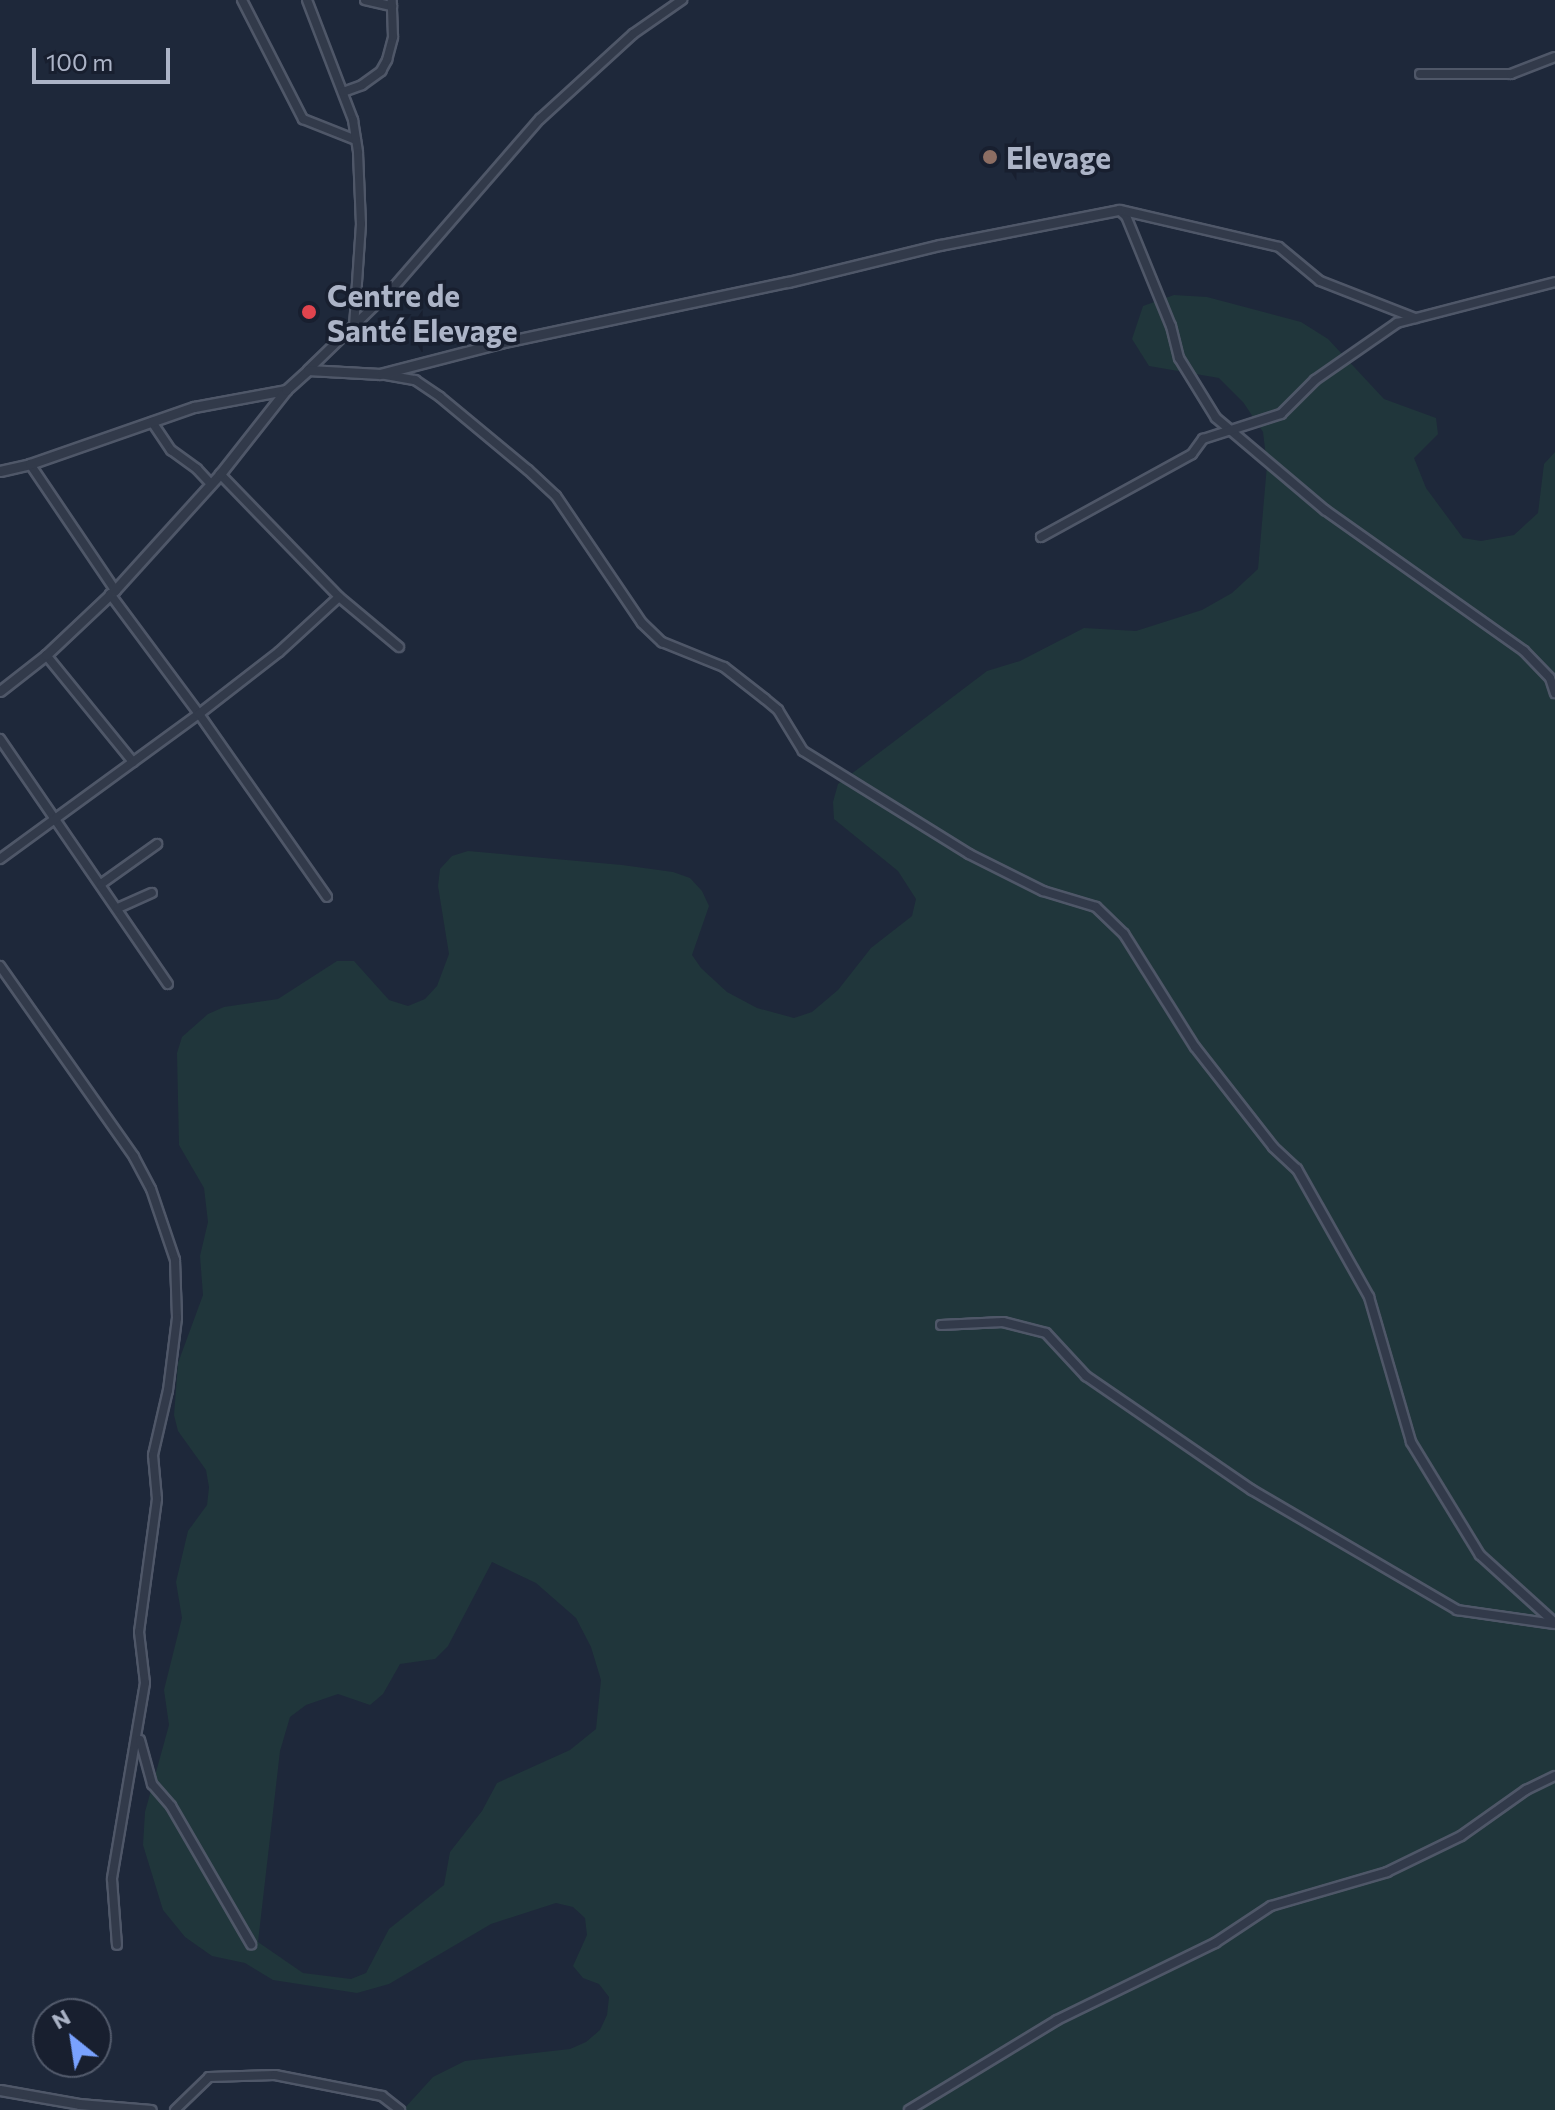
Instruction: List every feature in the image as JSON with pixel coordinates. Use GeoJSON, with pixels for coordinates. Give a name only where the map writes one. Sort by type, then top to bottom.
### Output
{"type":"FeatureCollection","features":[{"type":"Feature","properties":{"kind":"street"},"geometry":{"type":"LineString","coordinates":[[242,0],[303,119],[356,140]]}},
{"type":"Feature","properties":{"kind":"street"},"geometry":{"type":"LineString","coordinates":[[307,0],[343,92],[356,140],[361,224],[354,329]]}},
{"type":"Feature","properties":{"kind":"street"},"geometry":{"type":"LineString","coordinates":[[343,92],[362,85],[381,71],[393,37],[392,3],[365,0]]}},
{"type":"Feature","properties":{"kind":"street"},"geometry":{"type":"LineString","coordinates":[[0,691],[46,655],[113,592],[220,474],[286,390],[354,329],[540,119],[633,34],[682,0]]}},
{"type":"Feature","properties":{"kind":"street"},"geometry":{"type":"LineString","coordinates":[[1420,74],[1511,74],[1555,57]]}},
{"type":"Feature","properties":{"kind":"street"},"geometry":{"type":"LineString","coordinates":[[1119,210],[1126,216],[1171,326],[1179,358],[1216,418],[1325,510],[1524,651],[1550,678],[1555,693]]}},
{"type":"Feature","properties":{"kind":"street"},"geometry":{"type":"LineString","coordinates":[[380,374],[500,343],[788,282],[940,245],[1119,210],[1279,247],[1320,281],[1416,319]]}},
{"type":"Feature","properties":{"kind":"street"},"geometry":{"type":"LineString","coordinates":[[1041,537],[1192,454],[1203,439],[1281,414],[1327,372],[1397,323],[1555,282]]}},
{"type":"Feature","properties":{"kind":"street"},"geometry":{"type":"LineString","coordinates":[[308,370],[380,374],[415,380],[440,397],[556,496],[642,623],[662,642],[724,667],[778,710],[803,751],[969,854],[1043,891],[1096,907],[1124,934],[1195,1047],[1273,1147],[1297,1169],[1369,1297],[1411,1442],[1480,1555],[1555,1623]]}},
{"type":"Feature","properties":{"kind":"street"},"geometry":{"type":"LineString","coordinates":[[0,471],[30,464],[194,407],[286,390]]}},
{"type":"Feature","properties":{"kind":"street"},"geometry":{"type":"LineString","coordinates":[[152,422],[171,450],[211,484]]}},
{"type":"Feature","properties":{"kind":"street"},"geometry":{"type":"LineString","coordinates":[[30,464],[113,592],[327,897]]}},
{"type":"Feature","properties":{"kind":"street"},"geometry":{"type":"LineString","coordinates":[[220,474],[339,597],[399,647]]}},
{"type":"Feature","properties":{"kind":"street"},"geometry":{"type":"LineString","coordinates":[[0,859],[199,714],[279,652],[339,597]]}},
{"type":"Feature","properties":{"kind":"street"},"geometry":{"type":"LineString","coordinates":[[46,655],[133,762]]}},
{"type":"Feature","properties":{"kind":"street"},"geometry":{"type":"LineString","coordinates":[[0,739],[168,984]]}},
{"type":"Feature","properties":{"kind":"street"},"geometry":{"type":"LineString","coordinates":[[135,844],[142,854]]}},
{"type":"Feature","properties":{"kind":"street"},"geometry":{"type":"LineString","coordinates":[[101,884],[157,844]]}},
{"type":"Feature","properties":{"kind":"street"},"geometry":{"type":"LineString","coordinates":[[118,908],[152,893]]}},
{"type":"Feature","properties":{"kind":"street"},"geometry":{"type":"LineString","coordinates":[[0,966],[134,1157],[151,1189],[175,1260],[177,1318],[164,1413],[153,1455],[157,1499],[139,1632],[145,1683],[139,1735],[112,1879],[117,1945]]}},
{"type":"Feature","properties":{"kind":"street"},"geometry":{"type":"LineString","coordinates":[[941,1325],[1003,1322],[1046,1333],[1086,1376],[1252,1490],[1457,1610],[1555,1623]]}},
{"type":"Feature","properties":{"kind":"street"},"geometry":{"type":"LineString","coordinates":[[139,1735],[152,1784],[171,1806],[251,1944]]}},
{"type":"Feature","properties":{"kind":"street"},"geometry":{"type":"LineString","coordinates":[[909,2110],[1057,2020],[1215,1943],[1271,1906],[1387,1872],[1461,1836],[1526,1790],[1555,1776]]}},
{"type":"Feature","properties":{"kind":"street"},"geometry":{"type":"LineString","coordinates":[[175,2110],[209,2077],[275,2075],[382,2096],[400,2110]]}},
{"type":"Feature","properties":{"kind":"street"},"geometry":{"type":"LineString","coordinates":[[0,2090],[79,2104],[151,2110]]}},
{"type":"Feature","properties":{"kind":"green space"},"geometry":{"type":"Polygon","coordinates":[[[1174,295],[1207,297],[1301,322],[1328,339],[1384,399],[1436,418],[1438,434],[1414,458],[1426,488],[1463,538],[1481,541],[1514,535],[1538,513],[1544,464],[1555,452],[1555,2110],[403,2110],[433,2077],[465,2061],[570,2049],[586,2042],[600,2030],[607,2015],[609,1997],[599,1984],[583,1978],[573,1966],[587,1935],[585,1918],[573,1907],[556,1903],[491,1924],[389,1984],[357,1993],[273,1980],[245,1963],[212,1956],[185,1937],[163,1910],[143,1845],[145,1812],[169,1725],[164,1690],[182,1618],[176,1582],[188,1531],[207,1505],[209,1487],[206,1470],[178,1431],[174,1415],[178,1363],[203,1295],[200,1256],[208,1222],[204,1188],[179,1145],[177,1053],[182,1037],[208,1014],[224,1007],[278,999],[337,961],[354,961],[389,1000],[408,1006],[425,999],[437,986],[449,954],[438,886],[440,869],[452,856],[468,851],[622,865],[673,872],[690,878],[702,891],[709,906],[692,955],[701,968],[727,992],[757,1008],[794,1018],[812,1012],[838,990],[871,948],[912,916],[916,899],[898,871],[834,819],[833,802],[838,784],[987,671],[1020,661],[1084,628],[1136,631],[1202,610],[1232,593],[1258,569],[1267,465],[1263,432],[1243,402],[1219,378],[1149,366],[1132,339],[1143,306],[1174,295]],[[492,1562],[448,1646],[435,1659],[400,1664],[383,1694],[370,1705],[338,1694],[306,1705],[290,1717],[280,1751],[258,1942],[303,1973],[351,1979],[366,1973],[389,1929],[444,1885],[450,1852],[482,1811],[497,1783],[570,1750],[596,1729],[601,1680],[591,1647],[576,1618],[536,1583],[492,1562]]]}},
{"type":"Feature","properties":{"kind":"place","name":"Elevage"},"geometry":{"type":"Point","coordinates":[990,157]}},
{"type":"Feature","properties":{"kind":"place","name":"Centre de Santé Elevage"},"geometry":{"type":"Point","coordinates":[309,312]}}]}
